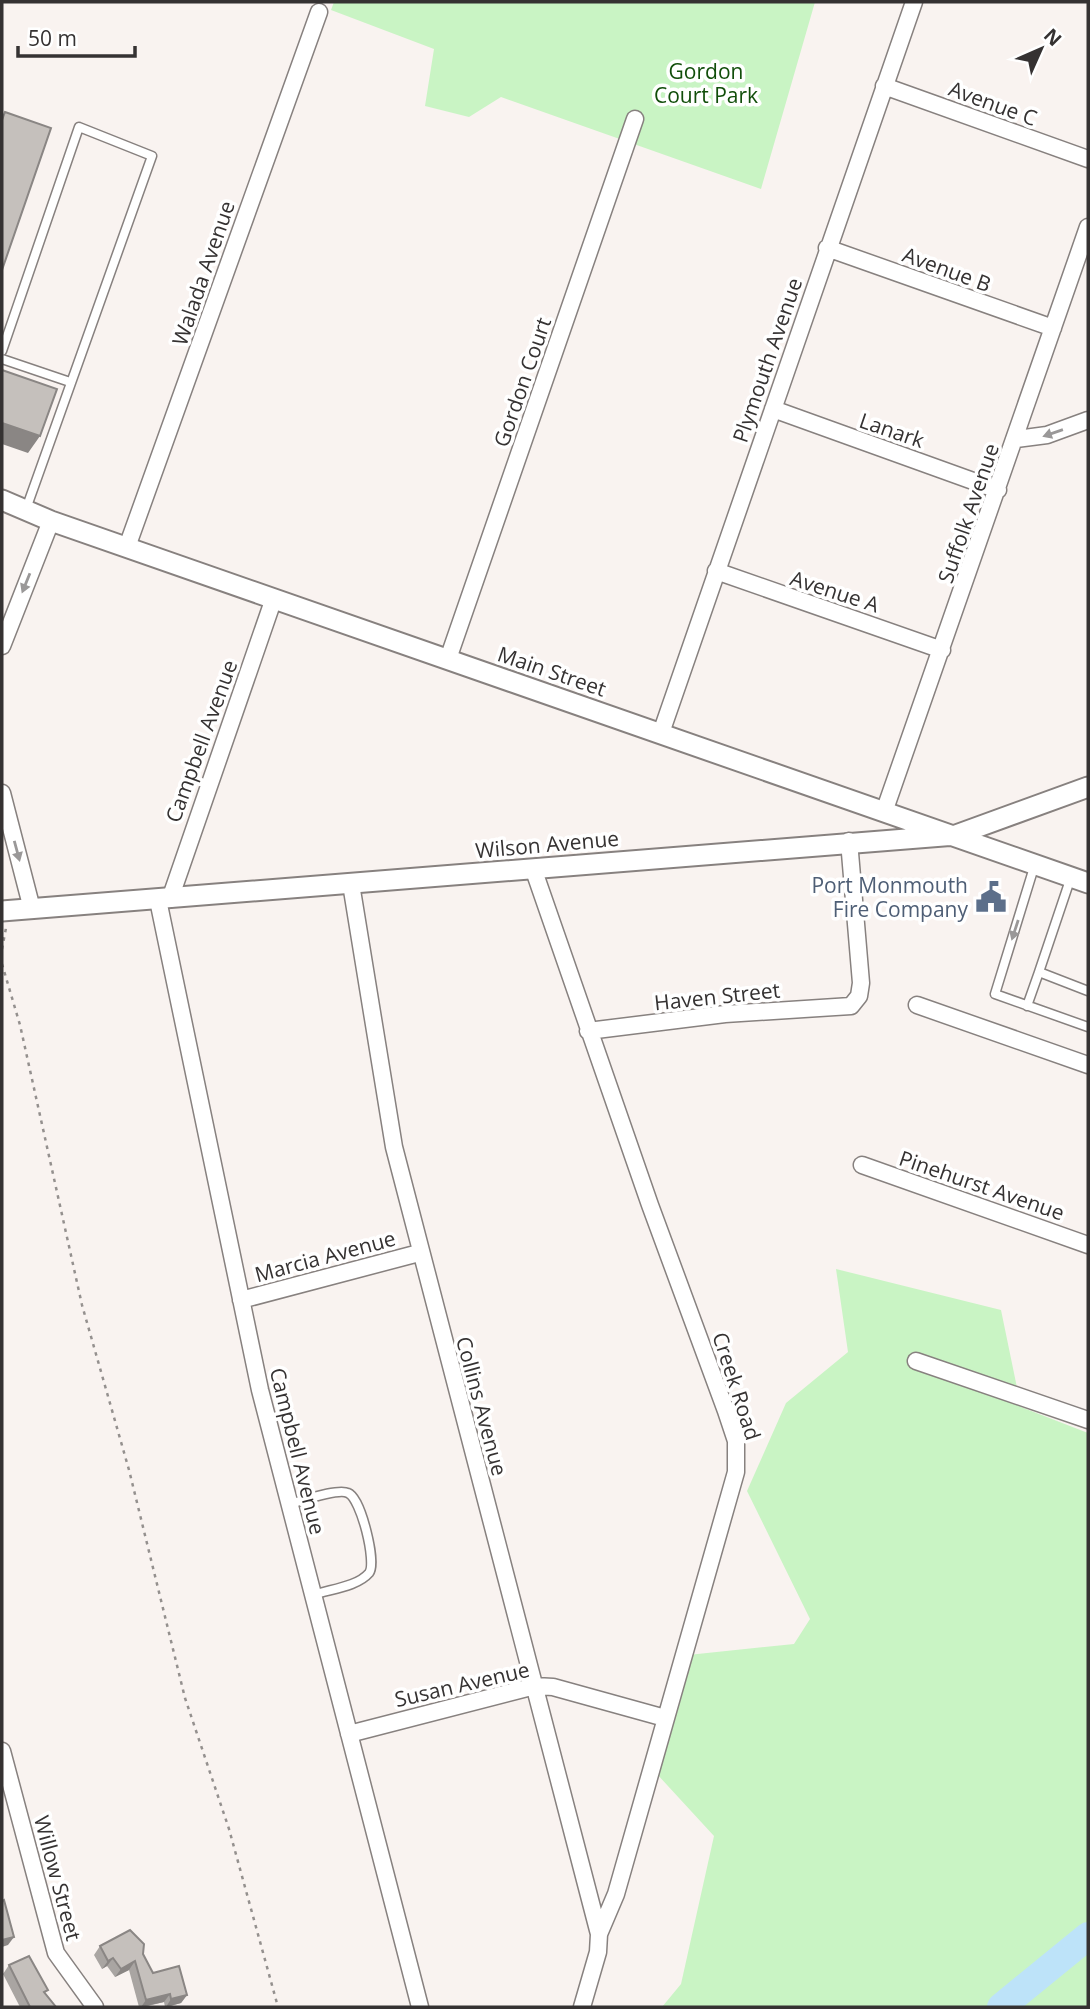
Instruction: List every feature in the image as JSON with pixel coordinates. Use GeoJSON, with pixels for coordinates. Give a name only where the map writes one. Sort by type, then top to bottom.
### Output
{"type":"FeatureCollection","features":[{"type":"Feature","properties":{"kind":"street","name":"Plymouth Avenue"},"geometry":{"type":"LineString","coordinates":[[661,733],[914,2]]}},
{"type":"Feature","properties":{"kind":"street","name":"Walada Avenue"},"geometry":{"type":"LineString","coordinates":[[127,547],[318,12]]}},
{"type":"Feature","properties":{"kind":"street","name":"Avenue C"},"geometry":{"type":"LineString","coordinates":[[884,86],[1088,159]]}},
{"type":"Feature","properties":{"kind":"street","name":"Gordon Court"},"geometry":{"type":"LineString","coordinates":[[448,659],[635,119]]}},
{"type":"Feature","properties":{"kind":"street","name":"Suffolk Avenue"},"geometry":{"type":"LineString","coordinates":[[884,813],[1088,227]]}},
{"type":"Feature","properties":{"kind":"street","name":"Avenue B"},"geometry":{"type":"LineString","coordinates":[[827,248],[1053,328]]}},
{"type":"Feature","properties":{"kind":"street","name":"Lanark"},"geometry":{"type":"LineString","coordinates":[[773,410],[998,491]]}},
{"type":"Feature","properties":{"kind":"street"},"geometry":{"type":"LineString","coordinates":[[1016,439],[1046,435],[1088,420]]}},
{"type":"Feature","properties":{"kind":"street","name":"Main Street"},"geometry":{"type":"LineString","coordinates":[[2,500],[51,521],[1079,880]]}},
{"type":"Feature","properties":{"kind":"street"},"geometry":{"type":"LineString","coordinates":[[2,646],[51,521]]}},
{"type":"Feature","properties":{"kind":"street","name":"Avenue A"},"geometry":{"type":"LineString","coordinates":[[716,571],[942,650]]}},
{"type":"Feature","properties":{"kind":"street","name":"Campbell Avenue"},"geometry":{"type":"LineString","coordinates":[[274,598],[164,899],[242,1300],[290,1504],[420,2007]]}},
{"type":"Feature","properties":{"kind":"street","name":"Wilson Avenue"},"geometry":{"type":"LineString","coordinates":[[4,918],[32,909],[849,841],[956,835],[1088,787]]}},
{"type":"Feature","properties":{"kind":"street"},"geometry":{"type":"LineString","coordinates":[[2,793],[32,909]]}},
{"type":"Feature","properties":{"kind":"street","name":"Haven Street"},"geometry":{"type":"LineString","coordinates":[[588,1031],[724,1014],[851,1006],[859,996],[861,984],[849,841]]}},
{"type":"Feature","properties":{"kind":"street","name":"Creek Road"},"geometry":{"type":"LineString","coordinates":[[533,868],[588,1031],[726,1411],[738,1454],[736,1472],[616,1894],[599,1934],[598,1952],[582,2007]]}},
{"type":"Feature","properties":{"kind":"street","name":"Collins Avenue"},"geometry":{"type":"LineString","coordinates":[[351,884],[394,1147],[419,1253],[599,1934]]}},
{"type":"Feature","properties":{"kind":"street"},"geometry":{"type":"LineString","coordinates":[[917,1005],[1088,1065]]}},
{"type":"Feature","properties":{"kind":"street","name":"Pinehurst Avenue"},"geometry":{"type":"LineString","coordinates":[[862,1165],[1088,1245]]}},
{"type":"Feature","properties":{"kind":"street","name":"Marcia Avenue"},"geometry":{"type":"LineString","coordinates":[[242,1300],[419,1253]]}},
{"type":"Feature","properties":{"kind":"street"},"geometry":{"type":"LineString","coordinates":[[916,1361],[1088,1420]]}},
{"type":"Feature","properties":{"kind":"street","name":"Susan Avenue"},"geometry":{"type":"LineString","coordinates":[[349,1734],[535,1686],[553,1687],[665,1718]]}},
{"type":"Feature","properties":{"kind":"street","name":"Willow Street"},"geometry":{"type":"LineString","coordinates":[[2,1751],[56,1953],[95,2007]]}},
{"type":"Feature","properties":{"kind":"lane"},"geometry":{"type":"LineString","coordinates":[[2,351],[79,127],[152,156],[26,509]]}},
{"type":"Feature","properties":{"kind":"lane"},"geometry":{"type":"LineString","coordinates":[[2,359],[70,382]]}},
{"type":"Feature","properties":{"kind":"lane"},"geometry":{"type":"LineString","coordinates":[[1035,864],[995,994],[1088,1027]]}},
{"type":"Feature","properties":{"kind":"lane"},"geometry":{"type":"LineString","coordinates":[[1027,1006],[1079,880]]}},
{"type":"Feature","properties":{"kind":"lane"},"geometry":{"type":"LineString","coordinates":[[1039,972],[1088,991]]}},
{"type":"Feature","properties":{"kind":"lane"},"geometry":{"type":"LineString","coordinates":[[290,1504],[339,1492],[348,1493],[356,1500],[373,1560],[370,1572],[360,1580],[313,1595]]}},
{"type":"Feature","properties":{"kind":"path"},"geometry":{"type":"LineString","coordinates":[[2,949],[4,918]]}},
{"type":"Feature","properties":{"kind":"path"},"geometry":{"type":"LineString","coordinates":[[2,966],[20,1025],[82,1305],[129,1470],[185,1698],[231,1837],[278,2007]]}},
{"type":"Feature","properties":{"kind":"green space","name":"Gordon Court Park"},"geometry":{"type":"Polygon","coordinates":[[[334,2],[815,2],[761,189],[501,97],[469,117],[425,106],[434,49],[331,10],[334,2]]]}},
{"type":"Feature","properties":{"kind":"green space"},"geometry":{"type":"Polygon","coordinates":[[[836,1269],[1001,1310],[1021,1407],[1088,1433],[1088,2007],[662,2007],[681,1984],[714,1836],[656,1773],[688,1655],[794,1644],[810,1619],[747,1491],[786,1403],[848,1352],[836,1269]]]}},
{"type":"Feature","properties":{"kind":"building"},"geometry":{"type":"Polygon","coordinates":[[[5,112],[51,128],[2,270],[2,120],[5,112]]]}},
{"type":"Feature","properties":{"kind":"building"},"geometry":{"type":"Polygon","coordinates":[[[2,370],[57,389],[40,436],[2,423],[2,370]]]}},
{"type":"Feature","properties":{"kind":"building"},"geometry":{"type":"Polygon","coordinates":[[[4,1900],[14,1937],[2,1940],[2,1901],[4,1900]]]}},
{"type":"Feature","properties":{"kind":"building"},"geometry":{"type":"Polygon","coordinates":[[[130,1930],[144,1944],[143,1954],[153,1973],[179,1966],[187,1995],[171,1999],[170,1994],[146,2000],[135,1961],[121,1969],[113,1958],[108,1961],[100,1946],[130,1930]]]}},
{"type":"Feature","properties":{"kind":"building"},"geometry":{"type":"Polygon","coordinates":[[[29,1956],[48,1990],[44,1992],[56,2007],[30,2007],[9,1965],[29,1956]]]}},
{"type":"Feature","properties":{"kind":"waterway"},"geometry":{"type":"LineString","coordinates":[[1001,2007],[1088,1936]]}},
{"type":"Feature","properties":{"kind":"place","name":"Port Monmouth Fire Company"},"geometry":{"type":"Point","coordinates":[991,897]}}]}
